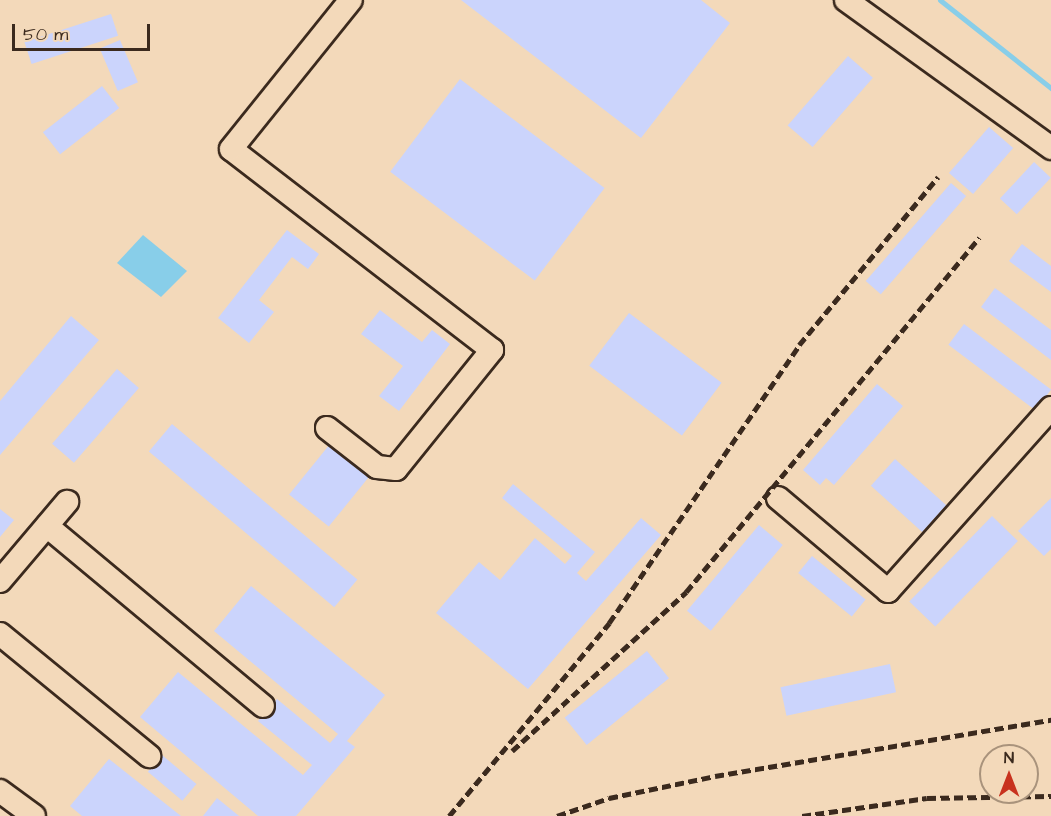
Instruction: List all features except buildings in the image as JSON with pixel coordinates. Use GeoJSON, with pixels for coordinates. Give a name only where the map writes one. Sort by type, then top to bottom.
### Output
{"type":"FeatureCollection","features":[{"type":"Feature","properties":{"kind":"street"},"geometry":{"type":"LineString","coordinates":[[327,428],[377,467],[396,469],[492,350],[231,148],[351,0]]}},
{"type":"Feature","properties":{"kind":"street"},"geometry":{"type":"LineString","coordinates":[[846,0],[1051,148]]}},
{"type":"Feature","properties":{"kind":"street"},"geometry":{"type":"LineString","coordinates":[[778,498],[888,591],[1051,408]]}},
{"type":"Feature","properties":{"kind":"street"},"geometry":{"type":"LineString","coordinates":[[0,581],[67,502]]}},
{"type":"Feature","properties":{"kind":"street"},"geometry":{"type":"LineString","coordinates":[[47,526],[263,706]]}},
{"type":"Feature","properties":{"kind":"street"},"geometry":{"type":"LineString","coordinates":[[0,634],[149,756]]}},
{"type":"Feature","properties":{"kind":"street"},"geometry":{"type":"LineString","coordinates":[[0,791],[34,816]]}},
{"type":"Feature","properties":{"kind":"water"},"geometry":{"type":"Polygon","coordinates":[[[143,235],[187,271],[161,297],[117,263],[143,235]]]}},
{"type":"Feature","properties":{"kind":"waterway"},"geometry":{"type":"LineString","coordinates":[[940,0],[1051,88]]}},
{"type":"Feature","properties":{"kind":"railway"},"geometry":{"type":"LineString","coordinates":[[449,816],[609,623],[799,345],[938,177]]}},
{"type":"Feature","properties":{"kind":"railway"},"geometry":{"type":"LineString","coordinates":[[512,751],[686,592],[979,238]]}},
{"type":"Feature","properties":{"kind":"railway"},"geometry":{"type":"LineString","coordinates":[[557,816],[609,798],[715,776],[1051,720]]}},
{"type":"Feature","properties":{"kind":"railway"},"geometry":{"type":"LineString","coordinates":[[802,816],[927,798],[1051,796]]}}]}
